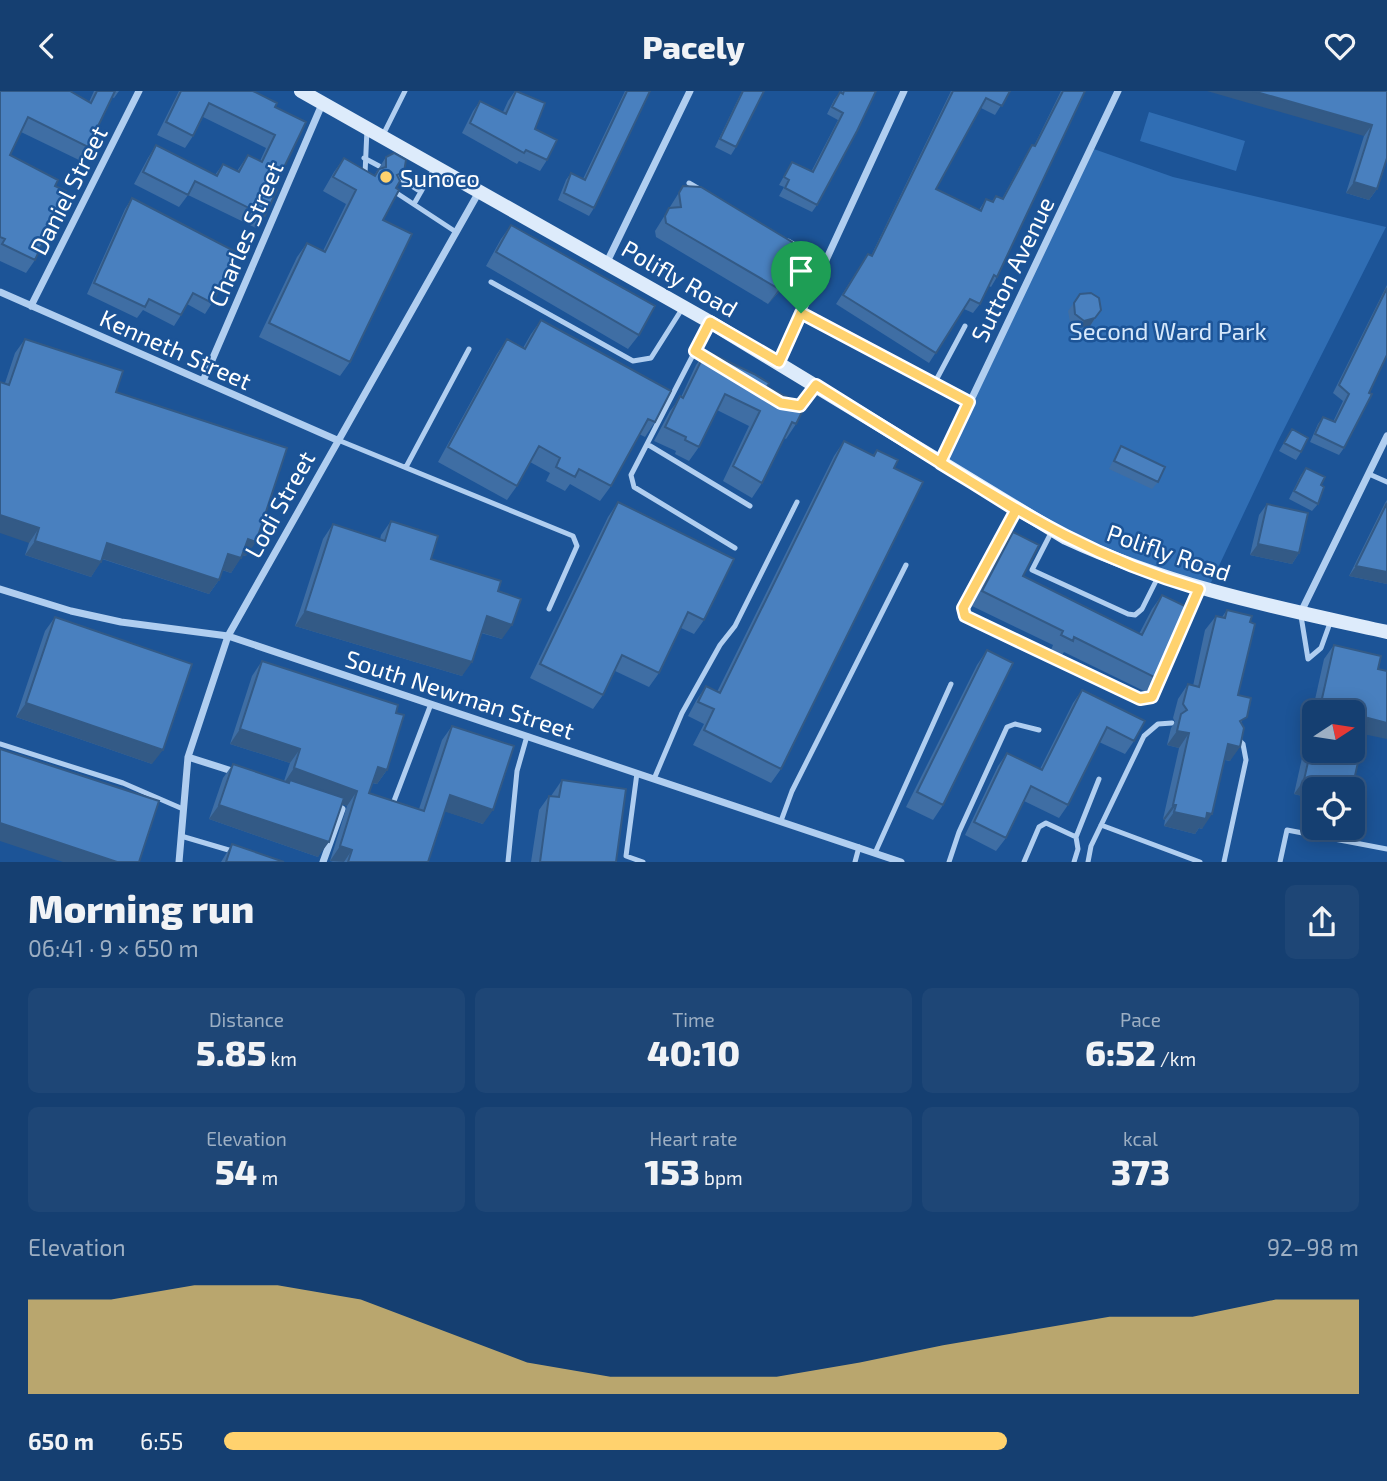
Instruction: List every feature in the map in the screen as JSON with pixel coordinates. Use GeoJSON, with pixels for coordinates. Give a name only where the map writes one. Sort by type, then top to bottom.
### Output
{"type":"FeatureCollection","features":[{"type":"Feature","properties":{"kind":"main road","name":"Polifly Road"},"geometry":{"type":"LineString","coordinates":[[301,91],[480,189],[684,306],[1052,531],[1158,577],[1387,632]]}},
{"type":"Feature","properties":{"kind":"street","name":"Daniel Street"},"geometry":{"type":"LineString","coordinates":[[31,306],[139,91]]}},
{"type":"Feature","properties":{"kind":"street"},"geometry":{"type":"LineString","coordinates":[[607,262],[690,91]]}},
{"type":"Feature","properties":{"kind":"street"},"geometry":{"type":"LineString","coordinates":[[779,362],[904,91]]}},
{"type":"Feature","properties":{"kind":"street","name":"Sutton Avenue"},"geometry":{"type":"LineString","coordinates":[[940,463],[1118,91]]}},
{"type":"Feature","properties":{"kind":"street","name":"Charles Street"},"geometry":{"type":"LineString","coordinates":[[203,381],[323,101]]}},
{"type":"Feature","properties":{"kind":"street","name":"Lodi Street"},"geometry":{"type":"LineString","coordinates":[[179,862],[188,757],[228,636],[480,189]]}},
{"type":"Feature","properties":{"kind":"street","name":"Kenneth Street"},"geometry":{"type":"LineString","coordinates":[[0,292],[337,440]]}},
{"type":"Feature","properties":{"kind":"street"},"geometry":{"type":"LineString","coordinates":[[1301,613],[1387,436]]}},
{"type":"Feature","properties":{"kind":"street","name":"South Newman Street"},"geometry":{"type":"LineString","coordinates":[[0,589],[71,611],[121,622],[228,636],[781,821],[875,853],[885,859],[901,862]]}},
{"type":"Feature","properties":{"kind":"street"},"geometry":{"type":"LineString","coordinates":[[188,757],[239,774]]}},
{"type":"Feature","properties":{"kind":"street"},"geometry":{"type":"LineString","coordinates":[[323,862],[342,809],[329,804]]}},
{"type":"Feature","properties":{"kind":"lane"},"geometry":{"type":"LineString","coordinates":[[383,135],[405,91]]}},
{"type":"Feature","properties":{"kind":"lane"},"geometry":{"type":"LineString","coordinates":[[367,126],[363,173],[372,178]]}},
{"type":"Feature","properties":{"kind":"lane"},"geometry":{"type":"LineString","coordinates":[[364,158],[379,166]]}},
{"type":"Feature","properties":{"kind":"lane"},"geometry":{"type":"LineString","coordinates":[[414,204],[436,165]]}},
{"type":"Feature","properties":{"kind":"lane"},"geometry":{"type":"LineString","coordinates":[[399,178],[421,192]]}},
{"type":"Feature","properties":{"kind":"lane"},"geometry":{"type":"LineString","coordinates":[[689,183],[712,196]]}},
{"type":"Feature","properties":{"kind":"lane"},"geometry":{"type":"LineString","coordinates":[[392,190],[456,232]]}},
{"type":"Feature","properties":{"kind":"lane"},"geometry":{"type":"LineString","coordinates":[[779,236],[825,262]]}},
{"type":"Feature","properties":{"kind":"lane"},"geometry":{"type":"LineString","coordinates":[[491,282],[633,361],[650,358],[684,306]]}},
{"type":"Feature","properties":{"kind":"lane"},"geometry":{"type":"LineString","coordinates":[[801,313],[969,402]]}},
{"type":"Feature","properties":{"kind":"lane"},"geometry":{"type":"LineString","coordinates":[[710,322],[631,475],[634,487],[736,548]]}},
{"type":"Feature","properties":{"kind":"lane"},"geometry":{"type":"LineString","coordinates":[[934,384],[965,326]]}},
{"type":"Feature","properties":{"kind":"lane"},"geometry":{"type":"LineString","coordinates":[[406,467],[469,349]]}},
{"type":"Feature","properties":{"kind":"lane"},"geometry":{"type":"LineString","coordinates":[[695,351],[705,357]]}},
{"type":"Feature","properties":{"kind":"lane"},"geometry":{"type":"LineString","coordinates":[[794,407],[800,406],[816,385]]}},
{"type":"Feature","properties":{"kind":"lane"},"geometry":{"type":"LineString","coordinates":[[337,440],[573,536],[577,546],[549,609]]}},
{"type":"Feature","properties":{"kind":"lane"},"geometry":{"type":"LineString","coordinates":[[648,444],[750,506]]}},
{"type":"Feature","properties":{"kind":"lane"},"geometry":{"type":"LineString","coordinates":[[1368,474],[1387,482]]}},
{"type":"Feature","properties":{"kind":"lane"},"geometry":{"type":"LineString","coordinates":[[654,779],[682,713],[720,645],[735,626],[797,502]]}},
{"type":"Feature","properties":{"kind":"lane"},"geometry":{"type":"LineString","coordinates":[[1016,510],[963,608],[965,616],[1140,699],[1152,697],[1199,589]]}},
{"type":"Feature","properties":{"kind":"lane"},"geometry":{"type":"LineString","coordinates":[[1052,531],[1032,570],[1128,614],[1135,615],[1142,609],[1158,577]]}},
{"type":"Feature","properties":{"kind":"lane"},"geometry":{"type":"LineString","coordinates":[[781,821],[792,791],[906,565]]}},
{"type":"Feature","properties":{"kind":"lane"},"geometry":{"type":"LineString","coordinates":[[1301,613],[1308,659],[1321,648],[1331,619]]}},
{"type":"Feature","properties":{"kind":"lane"},"geometry":{"type":"LineString","coordinates":[[875,853],[951,684]]}},
{"type":"Feature","properties":{"kind":"lane"},"geometry":{"type":"LineString","coordinates":[[394,801],[431,704]]}},
{"type":"Feature","properties":{"kind":"lane"},"geometry":{"type":"LineString","coordinates":[[1088,862],[1101,825],[1147,732],[1158,724],[1172,723]]}},
{"type":"Feature","properties":{"kind":"lane"},"geometry":{"type":"LineString","coordinates":[[949,862],[959,832],[1007,727],[1015,724],[1039,730]]}},
{"type":"Feature","properties":{"kind":"lane"},"geometry":{"type":"LineString","coordinates":[[508,862],[517,771],[527,736]]}},
{"type":"Feature","properties":{"kind":"lane"},"geometry":{"type":"LineString","coordinates":[[1224,862],[1246,760],[1243,744],[1235,736]]}},
{"type":"Feature","properties":{"kind":"lane"},"geometry":{"type":"LineString","coordinates":[[0,744],[123,783],[183,809]]}},
{"type":"Feature","properties":{"kind":"lane"},"geometry":{"type":"LineString","coordinates":[[637,773],[625,859],[643,862]]}},
{"type":"Feature","properties":{"kind":"lane"},"geometry":{"type":"LineString","coordinates":[[1074,862],[1078,849],[1076,837],[1099,779]]}},
{"type":"Feature","properties":{"kind":"lane"},"geometry":{"type":"LineString","coordinates":[[1024,862],[1039,827],[1046,823],[1076,837]]}},
{"type":"Feature","properties":{"kind":"lane"},"geometry":{"type":"LineString","coordinates":[[1101,825],[1200,862]]}},
{"type":"Feature","properties":{"kind":"lane"},"geometry":{"type":"LineString","coordinates":[[1279,862],[1287,830],[1387,849]]}},
{"type":"Feature","properties":{"kind":"lane"},"geometry":{"type":"LineString","coordinates":[[181,836],[244,854]]}},
{"type":"Feature","properties":{"kind":"lane"},"geometry":{"type":"LineString","coordinates":[[855,862],[859,848]]}},
{"type":"Feature","properties":{"kind":"green space"},"geometry":{"type":"Polygon","coordinates":[[[1149,112],[1245,141],[1236,171],[1140,141],[1149,112]]]}},
{"type":"Feature","properties":{"kind":"green space","name":"Second Ward Park"},"geometry":{"type":"Polygon","coordinates":[[[1091,148],[1173,177],[1386,227],[1278,441],[1207,591],[1114,560],[940,463],[1091,148]]]}},
{"type":"Feature","properties":{"kind":"building"},"geometry":{"type":"Polygon","coordinates":[[[0,91],[70,91],[91,103],[97,91],[115,91],[88,147],[28,117],[10,155],[58,180],[55,186],[66,191],[35,260],[2,244],[5,239],[0,237],[0,91]]]}},
{"type":"Feature","properties":{"kind":"building"},"geometry":{"type":"Polygon","coordinates":[[[181,91],[253,91],[277,103],[275,107],[306,122],[274,188],[277,190],[265,216],[195,181],[188,195],[143,172],[156,145],[217,176],[223,164],[239,172],[248,155],[262,162],[275,135],[209,103],[193,136],[166,122],[181,91]]]}},
{"type":"Feature","properties":{"kind":"building"},"geometry":{"type":"Polygon","coordinates":[[[516,91],[545,103],[535,129],[557,140],[547,160],[526,150],[524,153],[470,123],[480,101],[506,114],[516,91]]]}},
{"type":"Feature","properties":{"kind":"building"},"geometry":{"type":"Polygon","coordinates":[[[627,91],[650,91],[594,208],[564,193],[571,173],[585,180],[627,91]]]}},
{"type":"Feature","properties":{"kind":"building"},"geometry":{"type":"Polygon","coordinates":[[[743,91],[764,91],[736,147],[720,139],[743,91]]]}},
{"type":"Feature","properties":{"kind":"building"},"geometry":{"type":"Polygon","coordinates":[[[844,91],[876,91],[817,205],[785,188],[789,180],[784,177],[792,162],[813,172],[843,113],[832,107],[840,92],[843,94],[844,91]]]}},
{"type":"Feature","properties":{"kind":"building"},"geometry":{"type":"Polygon","coordinates":[[[953,91],[1010,91],[1002,106],[986,98],[936,189],[981,211],[986,199],[993,202],[996,196],[1003,199],[1032,145],[1035,146],[1063,91],[1085,91],[997,277],[994,275],[980,304],[970,299],[936,353],[843,295],[868,254],[872,256],[953,91]]]}},
{"type":"Feature","properties":{"kind":"building"},"geometry":{"type":"Polygon","coordinates":[[[1253,91],[1387,91],[1387,158],[1377,189],[1354,182],[1372,125],[1253,91]]]}},
{"type":"Feature","properties":{"kind":"building"},"geometry":{"type":"Polygon","coordinates":[[[394,153],[406,160],[404,172],[397,175],[400,181],[396,188],[399,190],[383,220],[412,234],[350,362],[269,323],[307,243],[325,252],[356,190],[333,177],[344,158],[375,176],[379,169],[386,167],[386,157],[394,153]]]}},
{"type":"Feature","properties":{"kind":"building"},"geometry":{"type":"Polygon","coordinates":[[[683,186],[701,187],[792,242],[794,248],[804,253],[796,265],[785,268],[788,279],[779,289],[666,223],[665,216],[669,208],[681,207],[679,193],[683,186]]]}},
{"type":"Feature","properties":{"kind":"building"},"geometry":{"type":"Polygon","coordinates":[[[132,198],[238,253],[212,303],[193,293],[181,315],[149,299],[145,307],[94,283],[132,198]]]}},
{"type":"Feature","properties":{"kind":"building"},"geometry":{"type":"Polygon","coordinates":[[[511,225],[655,306],[639,335],[496,252],[511,225]]]}},
{"type":"Feature","properties":{"kind":"building"},"geometry":{"type":"Polygon","coordinates":[[[1387,288],[1387,355],[1369,393],[1372,394],[1344,448],[1315,434],[1323,417],[1335,422],[1349,394],[1339,385],[1387,288]]]}},
{"type":"Feature","properties":{"kind":"building"},"geometry":{"type":"Polygon","coordinates":[[[1091,293],[1099,298],[1101,310],[1095,318],[1084,321],[1075,314],[1074,303],[1080,294],[1091,293]]]}},
{"type":"Feature","properties":{"kind":"building"},"geometry":{"type":"Polygon","coordinates":[[[541,320],[671,391],[655,422],[648,419],[611,486],[579,469],[575,477],[556,467],[560,458],[539,446],[517,486],[448,447],[507,339],[525,349],[541,320]]]}},
{"type":"Feature","properties":{"kind":"building"},"geometry":{"type":"Polygon","coordinates":[[[25,339],[123,371],[116,392],[287,448],[256,542],[248,539],[241,558],[228,554],[219,580],[107,543],[101,562],[35,541],[39,528],[0,515],[0,382],[9,385],[25,339]]]}},
{"type":"Feature","properties":{"kind":"building"},"geometry":{"type":"Polygon","coordinates":[[[706,351],[754,374],[769,383],[767,387],[805,406],[796,424],[792,422],[762,483],[733,466],[760,411],[725,394],[699,447],[665,427],[706,351]]]}},
{"type":"Feature","properties":{"kind":"building"},"geometry":{"type":"Polygon","coordinates":[[[1292,429],[1308,438],[1301,452],[1284,443],[1292,429]]]}},
{"type":"Feature","properties":{"kind":"building"},"geometry":{"type":"Polygon","coordinates":[[[844,441],[874,456],[877,450],[898,460],[894,468],[923,482],[781,769],[704,730],[714,709],[698,702],[706,686],[720,693],[844,441]]]}},
{"type":"Feature","properties":{"kind":"building"},"geometry":{"type":"Polygon","coordinates":[[[1121,446],[1165,467],[1158,482],[1114,461],[1121,446]]]}},
{"type":"Feature","properties":{"kind":"building"},"geometry":{"type":"Polygon","coordinates":[[[1306,468],[1325,477],[1318,504],[1294,491],[1306,468]]]}},
{"type":"Feature","properties":{"kind":"building"},"geometry":{"type":"Polygon","coordinates":[[[618,502],[734,559],[704,620],[688,612],[659,673],[622,655],[603,695],[540,664],[618,502]]]}},
{"type":"Feature","properties":{"kind":"building"},"geometry":{"type":"Polygon","coordinates":[[[1387,503],[1387,572],[1356,566],[1387,503]]]}},
{"type":"Feature","properties":{"kind":"building"},"geometry":{"type":"Polygon","coordinates":[[[1267,504],[1308,513],[1299,553],[1258,544],[1267,504]]]}},
{"type":"Feature","properties":{"kind":"building"},"geometry":{"type":"Polygon","coordinates":[[[391,521],[438,536],[431,559],[501,581],[498,591],[521,599],[512,625],[487,616],[472,662],[305,611],[333,524],[385,541],[391,521]]]}},
{"type":"Feature","properties":{"kind":"building"},"geometry":{"type":"Polygon","coordinates":[[[1013,532],[1039,545],[1023,576],[1142,635],[1162,595],[1189,608],[1156,678],[1074,637],[1073,641],[1061,635],[1063,631],[982,591],[1013,532]]]}},
{"type":"Feature","properties":{"kind":"building"},"geometry":{"type":"Polygon","coordinates":[[[1227,610],[1252,616],[1250,622],[1255,624],[1238,695],[1251,698],[1247,717],[1240,721],[1244,728],[1240,747],[1228,744],[1212,814],[1207,813],[1206,819],[1174,812],[1176,805],[1173,805],[1189,733],[1177,731],[1181,714],[1187,710],[1183,704],[1188,684],[1199,687],[1216,616],[1225,618],[1227,610]]]}},
{"type":"Feature","properties":{"kind":"building"},"geometry":{"type":"Polygon","coordinates":[[[55,617],[192,664],[163,750],[26,703],[55,617]]]}},
{"type":"Feature","properties":{"kind":"building"},"geometry":{"type":"Polygon","coordinates":[[[1334,645],[1381,656],[1378,669],[1387,671],[1387,723],[1368,718],[1365,731],[1365,700],[1322,700],[1334,645]]]}},
{"type":"Feature","properties":{"kind":"building"},"geometry":{"type":"Polygon","coordinates":[[[987,650],[1013,663],[943,805],[917,792],[987,650]]]}},
{"type":"Feature","properties":{"kind":"building"},"geometry":{"type":"Polygon","coordinates":[[[262,661],[398,705],[396,713],[404,715],[387,770],[378,767],[369,793],[424,811],[452,726],[514,746],[493,810],[450,795],[428,862],[348,862],[352,850],[340,846],[357,791],[294,768],[300,749],[240,729],[262,661]]]}},
{"type":"Feature","properties":{"kind":"building"},"geometry":{"type":"Polygon","coordinates":[[[1082,690],[1145,721],[1134,741],[1107,727],[1068,805],[1031,786],[1006,838],[974,822],[1007,753],[1042,770],[1082,690]]]}},
{"type":"Feature","properties":{"kind":"building"},"geometry":{"type":"Polygon","coordinates":[[[0,749],[159,801],[139,862],[117,862],[0,823],[0,749]]]}},
{"type":"Feature","properties":{"kind":"building"},"geometry":{"type":"Polygon","coordinates":[[[1308,763],[1358,763],[1355,777],[1305,777],[1308,763]]]}},
{"type":"Feature","properties":{"kind":"building"},"geometry":{"type":"Polygon","coordinates":[[[233,764],[344,798],[329,842],[219,805],[233,764]]]}},
{"type":"Feature","properties":{"kind":"building"},"geometry":{"type":"Polygon","coordinates":[[[562,780],[626,789],[616,862],[540,862],[549,796],[559,797],[562,780]]]}},
{"type":"Feature","properties":{"kind":"building"},"geometry":{"type":"Polygon","coordinates":[[[232,844],[284,862],[226,862],[232,844]]]}},
{"type":"Feature","properties":{"kind":"place","name":"Sunoco"},"geometry":{"type":"Point","coordinates":[386,177]}},
{"type":"Feature","properties":{"kind":"route"},"geometry":{"type":"LineString","coordinates":[[801,313],[779,362],[710,322],[695,351],[781,403],[794,407],[800,406],[816,385],[940,463],[1016,510],[963,608],[965,616],[1140,699],[1152,697],[1199,589],[1114,560],[1066,538],[940,463],[969,402],[801,313]]}}]}
